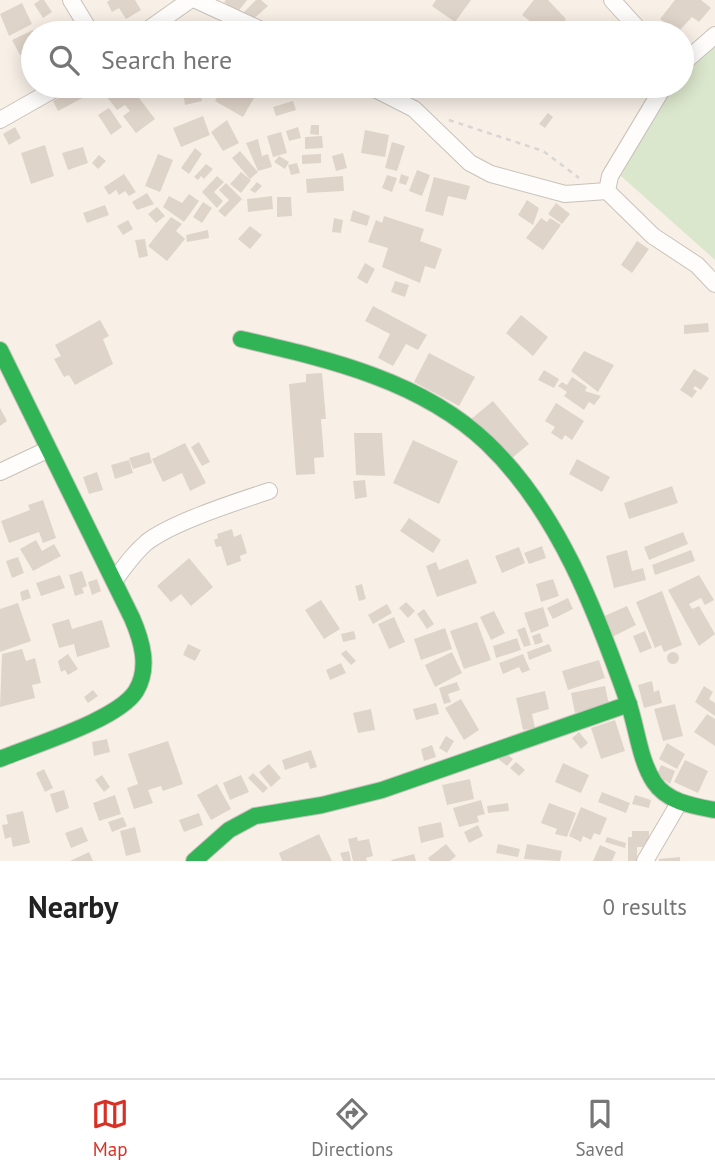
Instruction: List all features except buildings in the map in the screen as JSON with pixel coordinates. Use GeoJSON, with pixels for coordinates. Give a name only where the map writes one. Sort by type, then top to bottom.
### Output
{"type":"FeatureCollection","features":[{"type":"Feature","properties":{"kind":"street"},"geometry":{"type":"LineString","coordinates":[[71,0],[84,21]]}},
{"type":"Feature","properties":{"kind":"street"},"geometry":{"type":"LineString","coordinates":[[160,21],[190,0]]}},
{"type":"Feature","properties":{"kind":"street"},"geometry":{"type":"LineString","coordinates":[[196,0],[242,21]]}},
{"type":"Feature","properties":{"kind":"street"},"geometry":{"type":"LineString","coordinates":[[612,0],[631,21]]}},
{"type":"Feature","properties":{"kind":"street"},"geometry":{"type":"LineString","coordinates":[[694,53],[715,35]]}},
{"type":"Feature","properties":{"kind":"street"},"geometry":{"type":"LineString","coordinates":[[0,120],[39,98]]}},
{"type":"Feature","properties":{"kind":"street"},"geometry":{"type":"LineString","coordinates":[[394,98],[414,108],[470,163],[491,174],[565,194],[607,191]]}},
{"type":"Feature","properties":{"kind":"street"},"geometry":{"type":"LineString","coordinates":[[607,191],[610,176],[657,98]]}},
{"type":"Feature","properties":{"kind":"street"},"geometry":{"type":"LineString","coordinates":[[607,191],[637,222],[697,265],[715,284]]}},
{"type":"Feature","properties":{"kind":"street"},"geometry":{"type":"LineString","coordinates":[[241,339],[325,359],[399,388],[455,416],[485,442],[520,478],[568,555],[629,704],[654,782],[679,803],[715,810]]}},
{"type":"Feature","properties":{"kind":"street"},"geometry":{"type":"LineString","coordinates":[[0,350],[47,450],[77,502],[115,580],[144,655],[143,672],[132,697],[99,717],[0,759]]}},
{"type":"Feature","properties":{"kind":"street"},"geometry":{"type":"LineString","coordinates":[[0,472],[47,450]]}},
{"type":"Feature","properties":{"kind":"street"},"geometry":{"type":"LineString","coordinates":[[115,580],[136,551],[150,540],[218,508],[269,491]]}},
{"type":"Feature","properties":{"kind":"street"},"geometry":{"type":"LineString","coordinates":[[194,861],[229,830],[254,817],[322,806],[382,790],[629,704]]}},
{"type":"Feature","properties":{"kind":"street"},"geometry":{"type":"LineString","coordinates":[[645,861],[679,803]]}},
{"type":"Feature","properties":{"kind":"path"},"geometry":{"type":"LineString","coordinates":[[446,119],[543,152],[583,182]]}},
{"type":"Feature","properties":{"kind":"green space"},"geometry":{"type":"Polygon","coordinates":[[[715,43],[715,260],[621,176],[663,98],[694,98],[694,59],[715,43]]]}},
{"type":"Feature","properties":{"kind":"traffic: fast"},"geometry":{"type":"LineString","coordinates":[[241,339],[339,364],[403,388],[461,421],[487,443],[534,499],[572,564],[616,668],[645,763],[654,782],[673,799],[715,810]]}},
{"type":"Feature","properties":{"kind":"traffic: fast"},"geometry":{"type":"LineString","coordinates":[[0,350],[132,618],[139,636],[144,664],[136,691],[112,712],[74,731],[0,759]]}},
{"type":"Feature","properties":{"kind":"traffic: fast"},"geometry":{"type":"LineString","coordinates":[[194,861],[229,830],[255,816],[322,805],[382,790],[629,704]]}}]}
